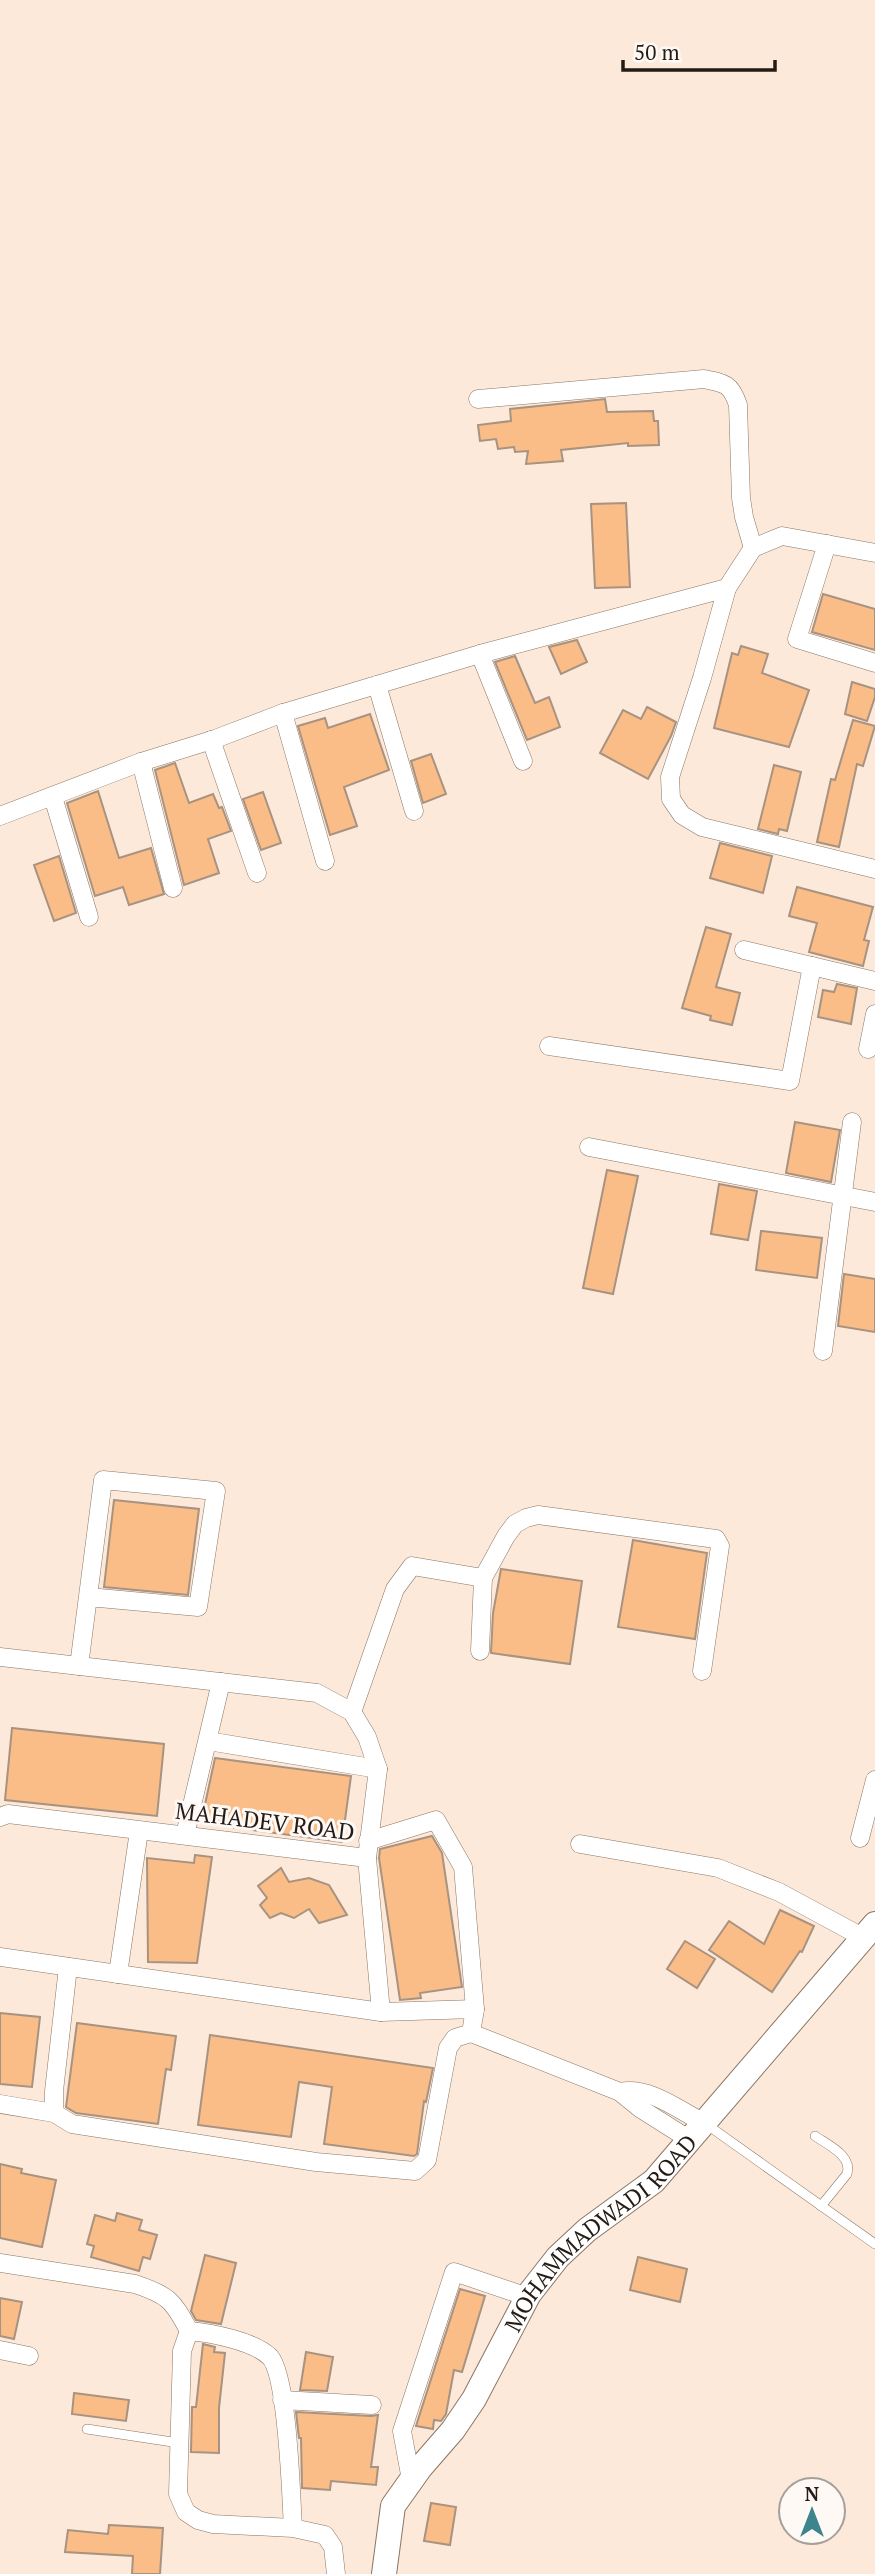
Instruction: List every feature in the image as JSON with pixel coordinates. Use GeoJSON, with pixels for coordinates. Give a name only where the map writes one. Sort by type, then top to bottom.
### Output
{"type":"FeatureCollection","features":[{"type":"Feature","properties":{"kind":"main road","name":"MOHAMMADWADI ROAD"},"geometry":{"type":"LineString","coordinates":[[384,2574],[393,2506],[474,2399],[528,2297],[558,2257],[587,2230],[654,2181],[872,1932]]}},
{"type":"Feature","properties":{"kind":"street"},"geometry":{"type":"LineString","coordinates":[[478,399],[704,379],[722,383],[733,391],[738,405],[741,498],[753,548]]}},
{"type":"Feature","properties":{"kind":"street"},"geometry":{"type":"LineString","coordinates":[[875,553],[782,536],[753,548],[727,588],[670,777],[671,799],[682,815],[702,827],[875,869]]}},
{"type":"Feature","properties":{"kind":"street"},"geometry":{"type":"LineString","coordinates":[[827,544],[797,639],[875,663]]}},
{"type":"Feature","properties":{"kind":"street"},"geometry":{"type":"LineString","coordinates":[[0,816],[141,762],[283,713],[480,654],[727,588]]}},
{"type":"Feature","properties":{"kind":"street"},"geometry":{"type":"LineString","coordinates":[[480,654],[523,761]]}},
{"type":"Feature","properties":{"kind":"street"},"geometry":{"type":"LineString","coordinates":[[377,685],[414,811]]}},
{"type":"Feature","properties":{"kind":"street"},"geometry":{"type":"LineString","coordinates":[[283,713],[325,861]]}},
{"type":"Feature","properties":{"kind":"street"},"geometry":{"type":"LineString","coordinates":[[211,740],[257,873]]}},
{"type":"Feature","properties":{"kind":"street"},"geometry":{"type":"LineString","coordinates":[[141,762],[173,888]]}},
{"type":"Feature","properties":{"kind":"street"},"geometry":{"type":"LineString","coordinates":[[53,797],[89,917]]}},
{"type":"Feature","properties":{"kind":"street"},"geometry":{"type":"LineString","coordinates":[[744,950],[875,981]]}},
{"type":"Feature","properties":{"kind":"street"},"geometry":{"type":"LineString","coordinates":[[549,1046],[790,1081],[812,966]]}},
{"type":"Feature","properties":{"kind":"street"},"geometry":{"type":"LineString","coordinates":[[868,1049],[875,1014]]}},
{"type":"Feature","properties":{"kind":"street"},"geometry":{"type":"LineString","coordinates":[[823,1351],[852,1122]]}},
{"type":"Feature","properties":{"kind":"street"},"geometry":{"type":"LineString","coordinates":[[589,1147],[875,1202]]}},
{"type":"Feature","properties":{"kind":"street"},"geometry":{"type":"LineString","coordinates":[[79,1667],[103,1479],[216,1491],[198,1607],[88,1597]]}},
{"type":"Feature","properties":{"kind":"street"},"geometry":{"type":"LineString","coordinates":[[480,1651],[478,1578],[515,1524],[538,1516],[716,1539],[720,1546],[702,1671]]}},
{"type":"Feature","properties":{"kind":"street"},"geometry":{"type":"LineString","coordinates":[[352,1712],[395,1589],[412,1566],[478,1578]]}},
{"type":"Feature","properties":{"kind":"street"},"geometry":{"type":"LineString","coordinates":[[0,1657],[317,1693],[352,1712],[367,1737],[378,1769],[367,1849],[380,2012]]}},
{"type":"Feature","properties":{"kind":"street"},"geometry":{"type":"LineString","coordinates":[[185,1835],[221,1682]]}},
{"type":"Feature","properties":{"kind":"street"},"geometry":{"type":"LineString","coordinates":[[208,1741],[378,1769]]}},
{"type":"Feature","properties":{"kind":"street"},"geometry":{"type":"LineString","coordinates":[[860,1838],[875,1780]]}},
{"type":"Feature","properties":{"kind":"street","name":"MAHADEV ROAD"},"geometry":{"type":"LineString","coordinates":[[0,1817],[8,1814],[139,1832],[367,1849],[436,1820],[463,1867],[475,2009],[471,2033]]}},
{"type":"Feature","properties":{"kind":"street"},"geometry":{"type":"LineString","coordinates":[[118,1974],[139,1832]]}},
{"type":"Feature","properties":{"kind":"street"},"geometry":{"type":"LineString","coordinates":[[580,1844],[718,1868],[872,1932]]}},
{"type":"Feature","properties":{"kind":"street"},"geometry":{"type":"LineString","coordinates":[[0,1957],[380,2012],[475,2009]]}},
{"type":"Feature","properties":{"kind":"street"},"geometry":{"type":"LineString","coordinates":[[54,2113],[68,1967]]}},
{"type":"Feature","properties":{"kind":"street"},"geometry":{"type":"LineString","coordinates":[[0,2104],[54,2113],[72,2124],[316,2162],[415,2171],[427,2160],[448,2048],[455,2038],[471,2033],[620,2092],[641,2109],[697,2131]]}},
{"type":"Feature","properties":{"kind":"street"},"geometry":{"type":"LineString","coordinates":[[0,2263],[135,2284],[155,2291],[176,2305],[188,2331],[182,2351],[178,2494],[186,2512],[198,2521],[214,2524],[293,2528],[325,2535],[333,2547],[336,2574]]}},
{"type":"Feature","properties":{"kind":"street"},"geometry":{"type":"LineString","coordinates":[[411,2480],[402,2431],[454,2272],[528,2297]]}},
{"type":"Feature","properties":{"kind":"street"},"geometry":{"type":"LineString","coordinates":[[188,2331],[233,2339],[269,2356],[277,2369],[293,2528]]}},
{"type":"Feature","properties":{"kind":"street"},"geometry":{"type":"LineString","coordinates":[[0,2350],[29,2356]]}},
{"type":"Feature","properties":{"kind":"street"},"geometry":{"type":"LineString","coordinates":[[282,2400],[372,2405]]}},
{"type":"Feature","properties":{"kind":"lane"},"geometry":{"type":"LineString","coordinates":[[697,2131],[821,2206],[875,2244]]}},
{"type":"Feature","properties":{"kind":"lane"},"geometry":{"type":"LineString","coordinates":[[815,2136],[846,2159],[849,2167],[847,2174],[821,2206]]}},
{"type":"Feature","properties":{"kind":"lane"},"geometry":{"type":"LineString","coordinates":[[87,2429],[179,2443]]}},
{"type":"Feature","properties":{"kind":"building"},"geometry":{"type":"Polygon","coordinates":[[[605,399],[607,412],[653,411],[654,421],[658,421],[659,445],[628,446],[628,443],[561,450],[563,461],[526,464],[528,451],[515,452],[514,447],[498,449],[496,439],[480,441],[478,425],[511,421],[510,409],[605,399]]]}},
{"type":"Feature","properties":{"kind":"building"},"geometry":{"type":"Polygon","coordinates":[[[626,503],[630,587],[595,588],[591,504],[626,503]]]}},
{"type":"Feature","properties":{"kind":"building"},"geometry":{"type":"Polygon","coordinates":[[[823,594],[875,609],[875,650],[812,632],[823,594]]]}},
{"type":"Feature","properties":{"kind":"building"},"geometry":{"type":"Polygon","coordinates":[[[577,640],[587,662],[561,674],[549,647],[577,640]]]}},
{"type":"Feature","properties":{"kind":"building"},"geometry":{"type":"Polygon","coordinates":[[[741,646],[768,654],[762,673],[809,690],[789,747],[714,728],[732,653],[738,655],[741,646]]]}},
{"type":"Feature","properties":{"kind":"building"},"geometry":{"type":"Polygon","coordinates":[[[515,656],[535,703],[549,697],[560,727],[527,740],[495,662],[515,656]]]}},
{"type":"Feature","properties":{"kind":"building"},"geometry":{"type":"Polygon","coordinates":[[[852,682],[875,689],[867,721],[845,714],[852,682]]]}},
{"type":"Feature","properties":{"kind":"building"},"geometry":{"type":"Polygon","coordinates":[[[647,707],[676,722],[648,779],[600,753],[623,710],[641,719],[647,707]]]}},
{"type":"Feature","properties":{"kind":"building"},"geometry":{"type":"Polygon","coordinates":[[[370,714],[389,770],[344,787],[357,826],[330,835],[298,726],[325,718],[328,728],[370,714]]]}},
{"type":"Feature","properties":{"kind":"building"},"geometry":{"type":"Polygon","coordinates":[[[853,720],[875,726],[863,766],[857,764],[839,847],[817,842],[831,779],[835,780],[853,720]]]}},
{"type":"Feature","properties":{"kind":"building"},"geometry":{"type":"Polygon","coordinates":[[[431,754],[446,794],[423,803],[411,761],[431,754]]]}},
{"type":"Feature","properties":{"kind":"building"},"geometry":{"type":"Polygon","coordinates":[[[175,763],[189,803],[213,794],[219,808],[222,807],[231,831],[208,839],[219,873],[184,885],[155,770],[175,763]]]}},
{"type":"Feature","properties":{"kind":"building"},"geometry":{"type":"Polygon","coordinates":[[[774,765],[801,772],[787,831],[779,829],[778,834],[758,829],[774,765]]]}},
{"type":"Feature","properties":{"kind":"building"},"geometry":{"type":"Polygon","coordinates":[[[98,791],[119,858],[151,848],[164,894],[129,905],[123,887],[95,896],[67,803],[98,791]]]}},
{"type":"Feature","properties":{"kind":"building"},"geometry":{"type":"Polygon","coordinates":[[[263,792],[281,843],[261,850],[243,799],[263,792]]]}},
{"type":"Feature","properties":{"kind":"building"},"geometry":{"type":"Polygon","coordinates":[[[720,843],[772,856],[763,893],[710,878],[720,843]]]}},
{"type":"Feature","properties":{"kind":"building"},"geometry":{"type":"Polygon","coordinates":[[[59,856],[76,913],[54,921],[34,865],[59,856]]]}},
{"type":"Feature","properties":{"kind":"building"},"geometry":{"type":"Polygon","coordinates":[[[797,887],[873,907],[864,940],[869,941],[863,966],[809,952],[817,923],[789,916],[797,887]]]}},
{"type":"Feature","properties":{"kind":"building"},"geometry":{"type":"Polygon","coordinates":[[[706,927],[731,934],[716,987],[740,993],[732,1025],[710,1020],[711,1016],[682,1008],[706,927]]]}},
{"type":"Feature","properties":{"kind":"building"},"geometry":{"type":"Polygon","coordinates":[[[837,984],[857,988],[851,1024],[818,1017],[823,990],[834,992],[837,984]]]}},
{"type":"Feature","properties":{"kind":"building"},"geometry":{"type":"Polygon","coordinates":[[[795,1122],[840,1130],[831,1182],[786,1173],[795,1122]]]}},
{"type":"Feature","properties":{"kind":"building"},"geometry":{"type":"Polygon","coordinates":[[[607,1170],[638,1176],[613,1294],[583,1288],[607,1170]]]}},
{"type":"Feature","properties":{"kind":"building"},"geometry":{"type":"Polygon","coordinates":[[[719,1184],[757,1191],[748,1240],[711,1234],[719,1184]]]}},
{"type":"Feature","properties":{"kind":"building"},"geometry":{"type":"Polygon","coordinates":[[[761,1231],[822,1238],[817,1278],[756,1270],[761,1231]]]}},
{"type":"Feature","properties":{"kind":"building"},"geometry":{"type":"Polygon","coordinates":[[[844,1274],[875,1279],[875,1332],[838,1326],[844,1274]]]}},
{"type":"Feature","properties":{"kind":"building"},"geometry":{"type":"Polygon","coordinates":[[[114,1500],[199,1509],[188,1595],[104,1587],[114,1500]]]}},
{"type":"Feature","properties":{"kind":"building"},"geometry":{"type":"Polygon","coordinates":[[[633,1540],[707,1553],[695,1639],[618,1627],[633,1540]]]}},
{"type":"Feature","properties":{"kind":"building"},"geometry":{"type":"Polygon","coordinates":[[[501,1569],[582,1581],[570,1664],[491,1653],[493,1613],[501,1569]]]}},
{"type":"Feature","properties":{"kind":"building"},"geometry":{"type":"Polygon","coordinates":[[[12,1728],[164,1744],[157,1816],[5,1800],[12,1728]]]}},
{"type":"Feature","properties":{"kind":"building"},"geometry":{"type":"Polygon","coordinates":[[[215,1758],[351,1776],[342,1842],[201,1823],[215,1758]]]}},
{"type":"Feature","properties":{"kind":"building"},"geometry":{"type":"Polygon","coordinates":[[[432,1836],[442,1853],[462,1987],[420,1993],[421,1998],[400,2000],[379,1858],[380,1849],[432,1836]]]}},
{"type":"Feature","properties":{"kind":"building"},"geometry":{"type":"Polygon","coordinates":[[[195,1855],[212,1857],[197,1963],[148,1962],[147,1858],[194,1863],[195,1855]]]}},
{"type":"Feature","properties":{"kind":"building"},"geometry":{"type":"Polygon","coordinates":[[[281,1868],[289,1882],[309,1878],[329,1885],[347,1915],[319,1923],[309,1909],[294,1918],[281,1913],[270,1918],[260,1905],[267,1898],[258,1886],[281,1868]]]}},
{"type":"Feature","properties":{"kind":"building"},"geometry":{"type":"Polygon","coordinates":[[[780,1910],[814,1926],[802,1952],[800,1951],[772,1992],[709,1950],[729,1921],[764,1944],[780,1910]]]}},
{"type":"Feature","properties":{"kind":"building"},"geometry":{"type":"Polygon","coordinates":[[[685,1941],[715,1959],[697,1988],[667,1969],[685,1941]]]}},
{"type":"Feature","properties":{"kind":"building"},"geometry":{"type":"Polygon","coordinates":[[[0,2013],[40,2017],[32,2087],[0,2084],[0,2013]]]}},
{"type":"Feature","properties":{"kind":"building"},"geometry":{"type":"Polygon","coordinates":[[[77,2023],[176,2036],[171,2070],[166,2069],[158,2124],[76,2113],[66,2107],[77,2023]]]}},
{"type":"Feature","properties":{"kind":"building"},"geometry":{"type":"Polygon","coordinates":[[[210,2035],[433,2068],[426,2102],[424,2101],[417,2154],[414,2156],[324,2144],[332,2087],[299,2082],[291,2137],[198,2125],[210,2035]]]}},
{"type":"Feature","properties":{"kind":"building"},"geometry":{"type":"Polygon","coordinates":[[[0,2164],[22,2169],[21,2173],[56,2180],[42,2247],[0,2238],[0,2164]]]}},
{"type":"Feature","properties":{"kind":"building"},"geometry":{"type":"Polygon","coordinates":[[[117,2213],[142,2220],[139,2230],[157,2235],[150,2259],[143,2257],[139,2271],[91,2257],[94,2246],[87,2244],[95,2215],[115,2221],[117,2213]]]}},
{"type":"Feature","properties":{"kind":"building"},"geometry":{"type":"Polygon","coordinates":[[[205,2255],[236,2263],[221,2324],[196,2320],[191,2311],[205,2255]]]}},
{"type":"Feature","properties":{"kind":"building"},"geometry":{"type":"Polygon","coordinates":[[[638,2257],[687,2269],[680,2302],[630,2290],[638,2257]]]}},
{"type":"Feature","properties":{"kind":"building"},"geometry":{"type":"Polygon","coordinates":[[[460,2289],[485,2296],[462,2372],[454,2370],[446,2414],[441,2421],[434,2420],[433,2429],[416,2426],[460,2289]]]}},
{"type":"Feature","properties":{"kind":"building"},"geometry":{"type":"Polygon","coordinates":[[[0,2298],[22,2302],[14,2339],[0,2336],[0,2298]]]}},
{"type":"Feature","properties":{"kind":"building"},"geometry":{"type":"Polygon","coordinates":[[[203,2344],[215,2347],[214,2352],[225,2353],[219,2408],[219,2453],[191,2452],[192,2407],[196,2407],[203,2344]]]}},
{"type":"Feature","properties":{"kind":"building"},"geometry":{"type":"Polygon","coordinates":[[[306,2352],[333,2357],[327,2391],[300,2390],[306,2352]]]}},
{"type":"Feature","properties":{"kind":"building"},"geometry":{"type":"Polygon","coordinates":[[[74,2393],[129,2400],[126,2421],[72,2414],[74,2393]]]}},
{"type":"Feature","properties":{"kind":"building"},"geometry":{"type":"Polygon","coordinates":[[[296,2412],[378,2415],[371,2467],[378,2467],[376,2485],[331,2481],[330,2490],[302,2488],[301,2438],[296,2412]]]}},
{"type":"Feature","properties":{"kind":"building"},"geometry":{"type":"Polygon","coordinates":[[[431,2503],[456,2507],[450,2545],[424,2541],[431,2503]]]}},
{"type":"Feature","properties":{"kind":"building"},"geometry":{"type":"Polygon","coordinates":[[[109,2525],[163,2528],[160,2574],[132,2574],[133,2556],[65,2552],[68,2530],[108,2534],[109,2525]]]}}]}
